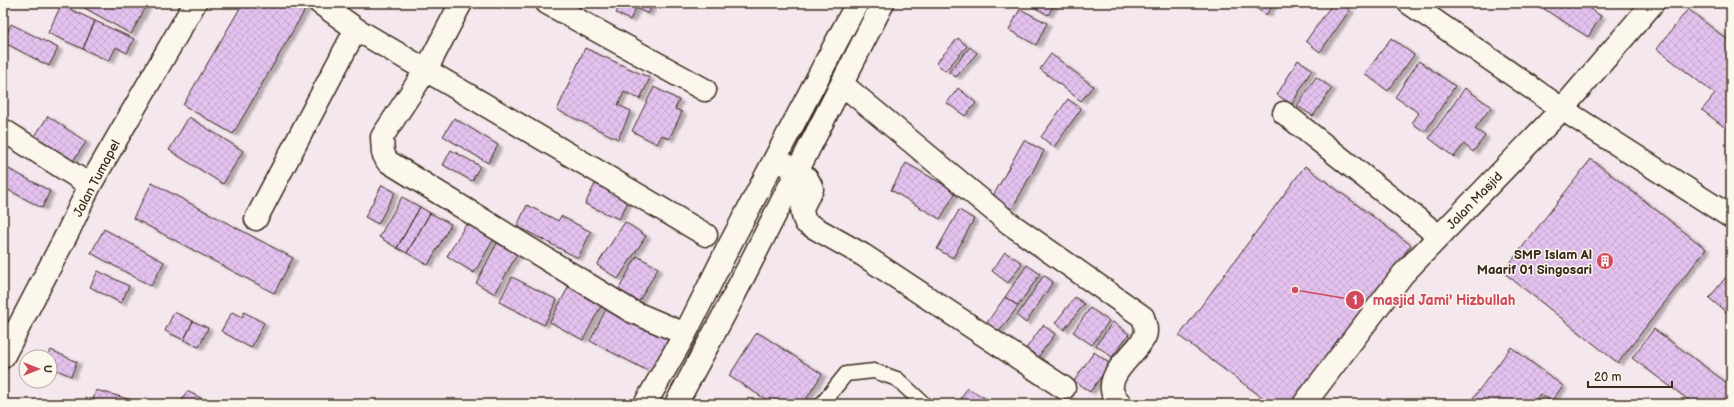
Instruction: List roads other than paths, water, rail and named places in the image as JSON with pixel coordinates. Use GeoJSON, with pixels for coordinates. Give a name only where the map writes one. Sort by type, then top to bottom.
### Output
{"type":"FeatureCollection","features":[{"type":"Feature","properties":{"kind":"street","name":"Jalan Tumapel"},"geometry":{"type":"LineString","coordinates":[[3,357],[68,232],[90,185],[195,3]]}},
{"type":"Feature","properties":{"kind":"street"},"geometry":{"type":"LineString","coordinates":[[320,3],[356,29],[706,235]]}},
{"type":"Feature","properties":{"kind":"street"},"geometry":{"type":"LineString","coordinates":[[461,3],[426,70],[382,137],[383,153],[387,161],[631,311],[685,334]]}},
{"type":"Feature","properties":{"kind":"street"},"geometry":{"type":"LineString","coordinates":[[547,3],[705,90]]}},
{"type":"Feature","properties":{"kind":"street"},"geometry":{"type":"LineString","coordinates":[[645,404],[685,334],[728,248],[857,3]]}},
{"type":"Feature","properties":{"kind":"street"},"geometry":{"type":"LineString","coordinates":[[676,404],[883,3]]}},
{"type":"Feature","properties":{"kind":"street"},"geometry":{"type":"LineString","coordinates":[[1409,3],[1562,109],[1731,217]]}},
{"type":"Feature","properties":{"kind":"street","name":"Jalan Masjid"},"geometry":{"type":"LineString","coordinates":[[1304,404],[1403,274],[1562,109],[1653,3]]}},
{"type":"Feature","properties":{"kind":"street"},"geometry":{"type":"LineString","coordinates":[[256,219],[356,29]]}},
{"type":"Feature","properties":{"kind":"street"},"geometry":{"type":"LineString","coordinates":[[842,84],[1009,223],[1144,317],[1147,329],[1144,338],[1119,368],[1112,382],[1112,391],[1116,400],[1121,404]]}},
{"type":"Feature","properties":{"kind":"street"},"geometry":{"type":"LineString","coordinates":[[1284,113],[1439,236]]}},
{"type":"Feature","properties":{"kind":"street"},"geometry":{"type":"LineString","coordinates":[[3,130],[90,185]]}},
{"type":"Feature","properties":{"kind":"street"},"geometry":{"type":"LineString","coordinates":[[775,159],[805,175],[810,181],[812,189],[801,208],[802,216],[806,223],[863,256],[1064,388]]}},
{"type":"Feature","properties":{"kind":"lane"},"geometry":{"type":"LineString","coordinates":[[822,404],[846,374],[874,371],[897,379],[924,404]]}},
{"type":"Feature","properties":{"kind":"place","name":"SMP Islam Al Maarif 01 Singosari"},"geometry":{"type":"Point","coordinates":[1605,261]}},
{"type":"Feature","properties":{"kind":"place","name":"masjid Jami' Hizbullah"},"geometry":{"type":"Point","coordinates":[1295,290]}}]}
